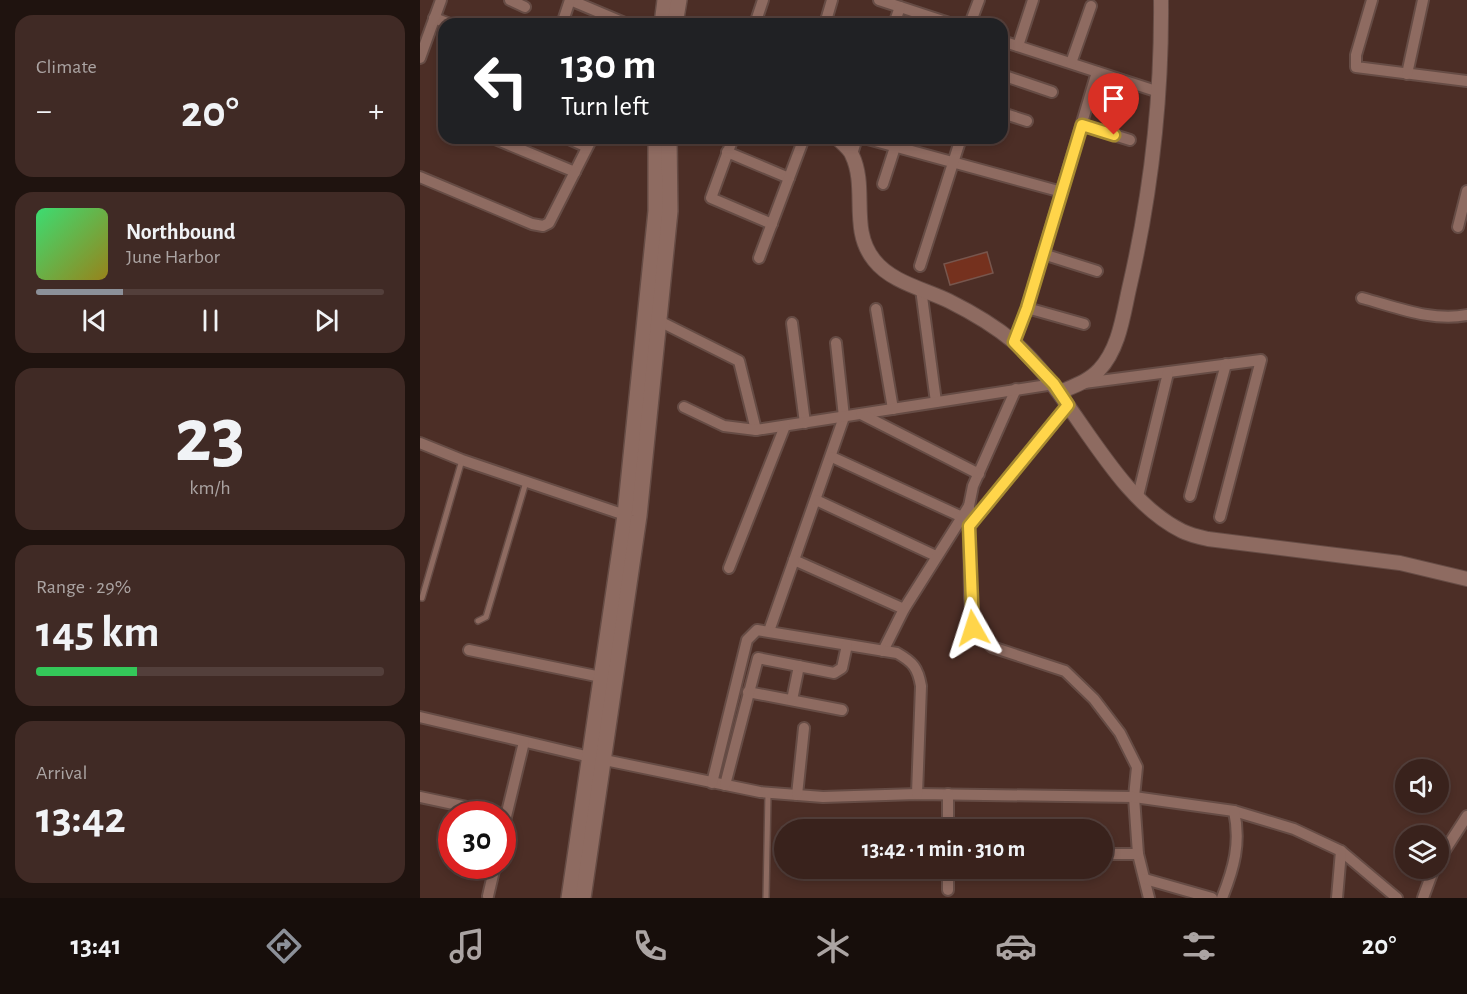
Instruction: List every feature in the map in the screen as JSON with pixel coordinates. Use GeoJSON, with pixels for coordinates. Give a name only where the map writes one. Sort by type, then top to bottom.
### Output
{"type":"FeatureCollection","features":[{"type":"Feature","properties":{"kind":"main road"},"geometry":{"type":"LineString","coordinates":[[664,18],[670,0]]}},
{"type":"Feature","properties":{"kind":"main road"},"geometry":{"type":"LineString","coordinates":[[670,0],[674,18]]}},
{"type":"Feature","properties":{"kind":"main road"},"geometry":{"type":"LineString","coordinates":[[569,898],[597,758],[639,516],[652,318],[656,144]]}},
{"type":"Feature","properties":{"kind":"main road"},"geometry":{"type":"LineString","coordinates":[[583,898],[597,758],[601,677],[652,318],[670,211],[669,144]]}},
{"type":"Feature","properties":{"kind":"street"},"geometry":{"type":"LineString","coordinates":[[420,58],[424,37],[441,0]]}},
{"type":"Feature","properties":{"kind":"street"},"geometry":{"type":"LineString","coordinates":[[510,0],[525,7]]}},
{"type":"Feature","properties":{"kind":"street"},"geometry":{"type":"LineString","coordinates":[[564,18],[570,0],[613,18]]}},
{"type":"Feature","properties":{"kind":"street"},"geometry":{"type":"LineString","coordinates":[[656,18],[670,0]]}},
{"type":"Feature","properties":{"kind":"street"},"geometry":{"type":"LineString","coordinates":[[757,18],[763,0]]}},
{"type":"Feature","properties":{"kind":"street"},"geometry":{"type":"LineString","coordinates":[[827,18],[832,0]]}},
{"type":"Feature","properties":{"kind":"street"},"geometry":{"type":"LineString","coordinates":[[879,0],[900,7],[914,5],[932,18]]}},
{"type":"Feature","properties":{"kind":"street"},"geometry":{"type":"LineString","coordinates":[[972,18],[979,0]]}},
{"type":"Feature","properties":{"kind":"street"},"geometry":{"type":"LineString","coordinates":[[1018,46],[1033,0]]}},
{"type":"Feature","properties":{"kind":"street"},"geometry":{"type":"LineString","coordinates":[[1081,383],[1100,369],[1119,331],[1141,236],[1159,92],[1161,0]]}},
{"type":"Feature","properties":{"kind":"street"},"geometry":{"type":"LineString","coordinates":[[1372,0],[1356,55],[1356,67],[1467,81]]}},
{"type":"Feature","properties":{"kind":"street"},"geometry":{"type":"LineString","coordinates":[[1407,74],[1423,0]]}},
{"type":"Feature","properties":{"kind":"street"},"geometry":{"type":"LineString","coordinates":[[1071,63],[1091,6]]}},
{"type":"Feature","properties":{"kind":"street"},"geometry":{"type":"LineString","coordinates":[[896,18],[900,7]]}},
{"type":"Feature","properties":{"kind":"street"},"geometry":{"type":"LineString","coordinates":[[434,18],[438,20]]}},
{"type":"Feature","properties":{"kind":"street"},"geometry":{"type":"LineString","coordinates":[[1008,43],[1159,92]]}},
{"type":"Feature","properties":{"kind":"street"},"geometry":{"type":"LineString","coordinates":[[1014,342],[1027,308],[1097,72]]}},
{"type":"Feature","properties":{"kind":"street"},"geometry":{"type":"LineString","coordinates":[[1008,77],[1052,93]]}},
{"type":"Feature","properties":{"kind":"street"},"geometry":{"type":"LineString","coordinates":[[1008,114],[1027,121]]}},
{"type":"Feature","properties":{"kind":"street"},"geometry":{"type":"LineString","coordinates":[[1082,125],[1130,140]]}},
{"type":"Feature","properties":{"kind":"street"},"geometry":{"type":"LineString","coordinates":[[508,144],[575,172]]}},
{"type":"Feature","properties":{"kind":"street"},"geometry":{"type":"LineString","coordinates":[[420,177],[532,224],[543,226],[549,223],[589,144]]}},
{"type":"Feature","properties":{"kind":"street"},"geometry":{"type":"LineString","coordinates":[[730,144],[711,198],[772,225]]}},
{"type":"Feature","properties":{"kind":"street"},"geometry":{"type":"LineString","coordinates":[[759,258],[802,144]]}},
{"type":"Feature","properties":{"kind":"street"},"geometry":{"type":"LineString","coordinates":[[843,144],[852,154],[857,171],[860,222],[866,250],[889,275],[983,320],[1014,342],[1057,388],[1138,496],[1159,517],[1182,532],[1208,539],[1400,563],[1467,579]]}},
{"type":"Feature","properties":{"kind":"street"},"geometry":{"type":"LineString","coordinates":[[852,154],[855,144]]}},
{"type":"Feature","properties":{"kind":"street"},"geometry":{"type":"LineString","coordinates":[[883,184],[896,144]]}},
{"type":"Feature","properties":{"kind":"street"},"geometry":{"type":"LineString","coordinates":[[903,144],[954,162],[1062,192]]}},
{"type":"Feature","properties":{"kind":"street"},"geometry":{"type":"LineString","coordinates":[[920,266],[959,144]]}},
{"type":"Feature","properties":{"kind":"street"},"geometry":{"type":"LineString","coordinates":[[727,152],[789,178]]}},
{"type":"Feature","properties":{"kind":"street"},"geometry":{"type":"LineString","coordinates":[[1458,227],[1467,191]]}},
{"type":"Feature","properties":{"kind":"street"},"geometry":{"type":"LineString","coordinates":[[1043,254],[1097,271]]}},
{"type":"Feature","properties":{"kind":"street"},"geometry":{"type":"LineString","coordinates":[[921,289],[936,402]]}},
{"type":"Feature","properties":{"kind":"street"},"geometry":{"type":"LineString","coordinates":[[1362,298],[1430,316],[1452,318],[1467,315]]}},
{"type":"Feature","properties":{"kind":"street"},"geometry":{"type":"LineString","coordinates":[[1027,308],[1084,324]]}},
{"type":"Feature","properties":{"kind":"street"},"geometry":{"type":"LineString","coordinates":[[876,309],[893,409]]}},
{"type":"Feature","properties":{"kind":"street"},"geometry":{"type":"LineString","coordinates":[[652,318],[739,362],[756,430]]}},
{"type":"Feature","properties":{"kind":"street"},"geometry":{"type":"LineString","coordinates":[[792,323],[805,423]]}},
{"type":"Feature","properties":{"kind":"street"},"geometry":{"type":"LineString","coordinates":[[769,631],[832,457],[844,417],[836,343]]}},
{"type":"Feature","properties":{"kind":"street"},"geometry":{"type":"LineString","coordinates":[[684,406],[724,426],[756,430],[1016,390],[1057,388],[1262,360],[1220,517]]}},
{"type":"Feature","properties":{"kind":"street"},"geometry":{"type":"LineString","coordinates":[[1190,496],[1226,364]]}},
{"type":"Feature","properties":{"kind":"street"},"geometry":{"type":"LineString","coordinates":[[1138,496],[1168,373]]}},
{"type":"Feature","properties":{"kind":"street"},"geometry":{"type":"LineString","coordinates":[[1016,390],[979,474],[969,506],[973,628],[992,647],[1065,671],[1094,699],[1119,733],[1137,767],[1134,797],[1138,854],[1149,898]]}},
{"type":"Feature","properties":{"kind":"street"},"geometry":{"type":"LineString","coordinates":[[969,526],[1068,405]]}},
{"type":"Feature","properties":{"kind":"street"},"geometry":{"type":"LineString","coordinates":[[860,414],[979,474]]}},
{"type":"Feature","properties":{"kind":"street"},"geometry":{"type":"LineString","coordinates":[[729,568],[785,426]]}},
{"type":"Feature","properties":{"kind":"street"},"geometry":{"type":"LineString","coordinates":[[420,443],[462,460],[625,515]]}},
{"type":"Feature","properties":{"kind":"street"},"geometry":{"type":"LineString","coordinates":[[832,457],[960,516]]}},
{"type":"Feature","properties":{"kind":"street"},"geometry":{"type":"LineString","coordinates":[[816,500],[936,556]]}},
{"type":"Feature","properties":{"kind":"street"},"geometry":{"type":"LineString","coordinates":[[883,651],[904,609],[960,516],[969,506]]}},
{"type":"Feature","properties":{"kind":"street"},"geometry":{"type":"LineString","coordinates":[[794,560],[904,609]]}},
{"type":"Feature","properties":{"kind":"street"},"geometry":{"type":"LineString","coordinates":[[712,783],[747,640],[756,630],[897,653],[913,662],[919,673],[921,686],[917,794]]}},
{"type":"Feature","properties":{"kind":"street"},"geometry":{"type":"LineString","coordinates":[[725,785],[758,658],[834,673],[839,672],[847,645]]}},
{"type":"Feature","properties":{"kind":"street"},"geometry":{"type":"LineString","coordinates":[[469,650],[601,677]]}},
{"type":"Feature","properties":{"kind":"street"},"geometry":{"type":"LineString","coordinates":[[792,700],[799,666]]}},
{"type":"Feature","properties":{"kind":"street"},"geometry":{"type":"LineString","coordinates":[[748,692],[842,710]]}},
{"type":"Feature","properties":{"kind":"street"},"geometry":{"type":"LineString","coordinates":[[420,717],[597,758],[768,793],[823,797],[917,794],[1134,797],[1234,811],[1294,829],[1341,851],[1397,898]]}},
{"type":"Feature","properties":{"kind":"street"},"geometry":{"type":"LineString","coordinates":[[797,795],[804,728]]}},
{"type":"Feature","properties":{"kind":"street"},"geometry":{"type":"LineString","coordinates":[[507,801],[524,742]]}},
{"type":"Feature","properties":{"kind":"street"},"geometry":{"type":"LineString","coordinates":[[948,794],[948,819]]}},
{"type":"Feature","properties":{"kind":"street"},"geometry":{"type":"LineString","coordinates":[[420,797],[438,801]]}},
{"type":"Feature","properties":{"kind":"street"},"geometry":{"type":"LineString","coordinates":[[1221,898],[1236,856],[1238,830],[1234,811]]}},
{"type":"Feature","properties":{"kind":"street"},"geometry":{"type":"LineString","coordinates":[[1449,844],[1467,816]]}},
{"type":"Feature","properties":{"kind":"street"},"geometry":{"type":"LineString","coordinates":[[1337,898],[1341,851]]}},
{"type":"Feature","properties":{"kind":"street"},"geometry":{"type":"LineString","coordinates":[[1113,854],[1138,854]]}},
{"type":"Feature","properties":{"kind":"street"},"geometry":{"type":"LineString","coordinates":[[488,896],[492,879]]}},
{"type":"Feature","properties":{"kind":"street"},"geometry":{"type":"LineString","coordinates":[[948,879],[948,890]]}},
{"type":"Feature","properties":{"kind":"street"},"geometry":{"type":"LineString","coordinates":[[1145,879],[1212,898]]}},
{"type":"Feature","properties":{"kind":"street"},"geometry":{"type":"LineString","coordinates":[[1423,898],[1430,879]]}},
{"type":"Feature","properties":{"kind":"lane"},"geometry":{"type":"LineString","coordinates":[[422,598],[462,460]]}},
{"type":"Feature","properties":{"kind":"lane"},"geometry":{"type":"LineString","coordinates":[[478,621],[486,617],[526,482]]}},
{"type":"Feature","properties":{"kind":"lane"},"geometry":{"type":"LineString","coordinates":[[766,898],[768,793]]}},
{"type":"Feature","properties":{"kind":"building"},"geometry":{"type":"Polygon","coordinates":[[[987,252],[993,273],[950,285],[944,264],[987,252]]]}},
{"type":"Feature","properties":{"kind":"route"},"geometry":{"type":"LineString","coordinates":[[973,628],[970,598],[969,526],[1068,405],[1054,384],[1014,342],[1027,308],[1082,125],[1114,135]]}}]}
